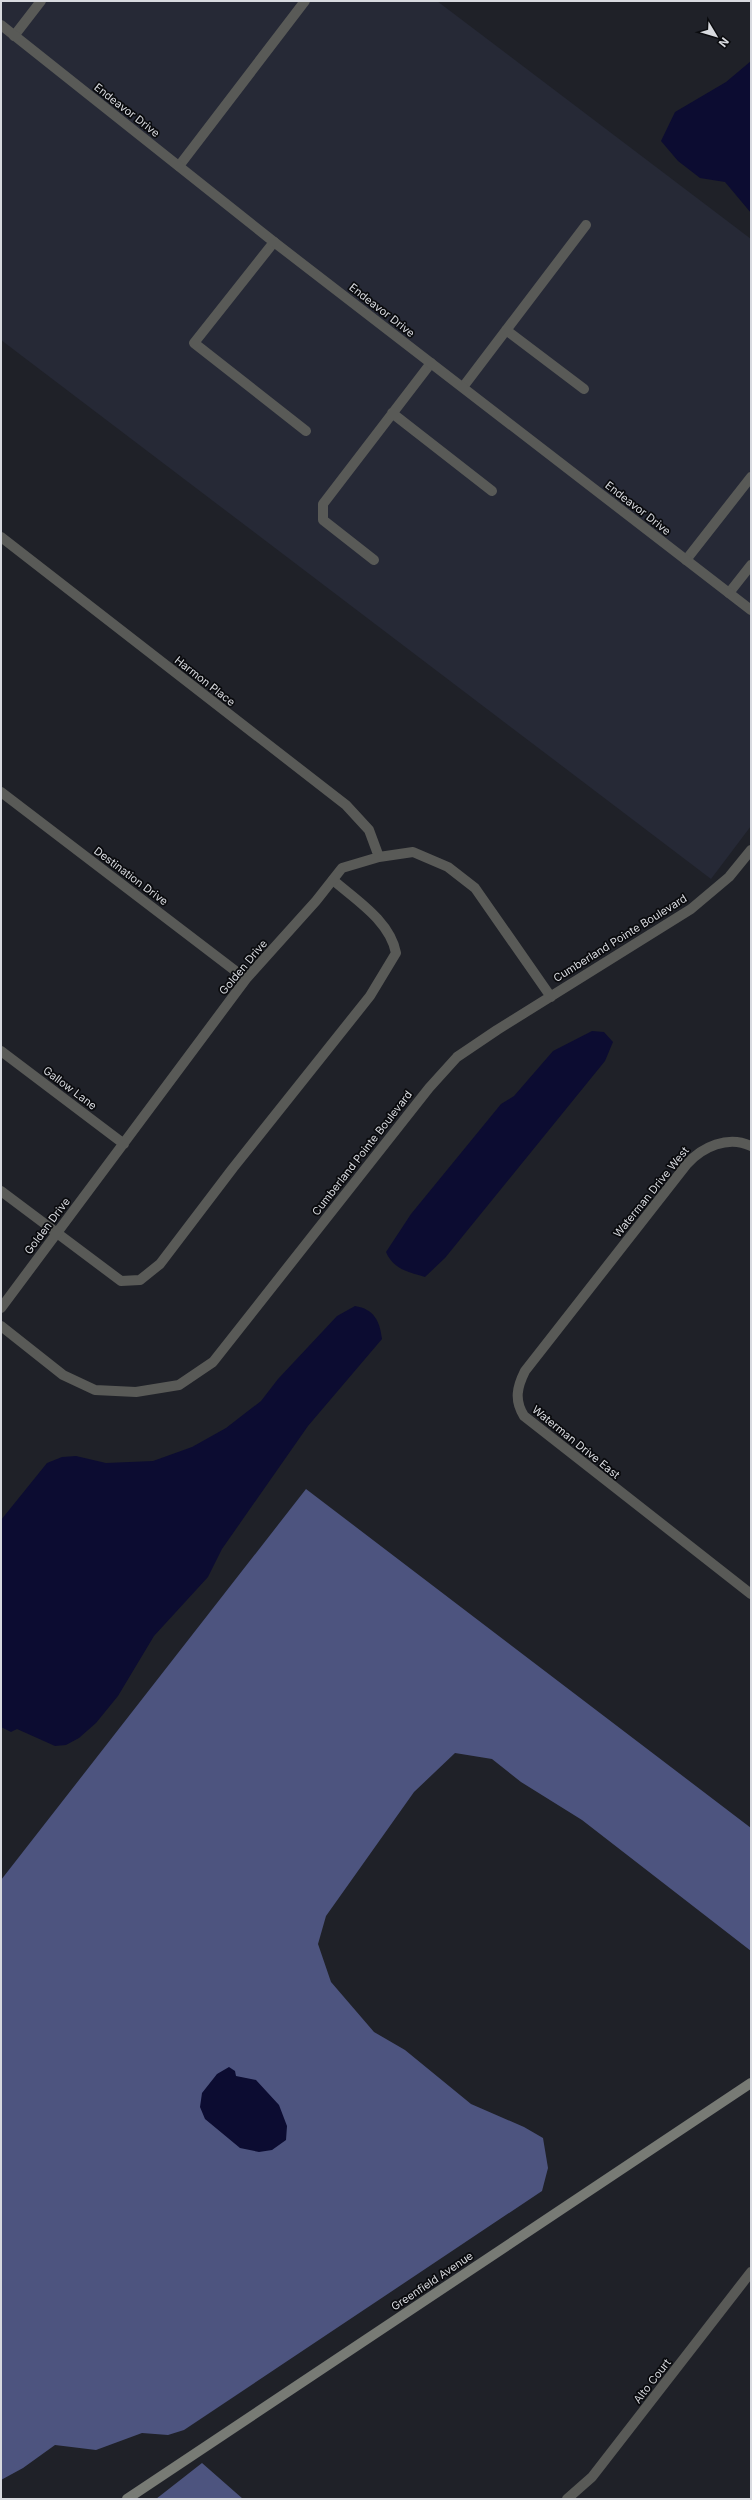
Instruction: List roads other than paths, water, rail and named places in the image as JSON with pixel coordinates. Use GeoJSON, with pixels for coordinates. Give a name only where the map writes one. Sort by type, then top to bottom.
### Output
{"type":"FeatureCollection","features":[{"type":"Feature","properties":{"kind":"main road","name":"Greenfield Avenue"},"geometry":{"type":"LineString","coordinates":[[127,2499],[751,2083]]}},
{"type":"Feature","properties":{"kind":"street"},"geometry":{"type":"LineString","coordinates":[[14,36],[41,1]]}},
{"type":"Feature","properties":{"kind":"street"},"geometry":{"type":"LineString","coordinates":[[178,166],[305,1]]}},
{"type":"Feature","properties":{"kind":"street","name":"Endeavor Drive"},"geometry":{"type":"LineString","coordinates":[[1,25],[274,242],[751,610]]}},
{"type":"Feature","properties":{"kind":"street"},"geometry":{"type":"LineString","coordinates":[[462,387],[586,225]]}},
{"type":"Feature","properties":{"kind":"street"},"geometry":{"type":"LineString","coordinates":[[274,242],[194,343],[306,431]]}},
{"type":"Feature","properties":{"kind":"street"},"geometry":{"type":"LineString","coordinates":[[506,330],[584,389]]}},
{"type":"Feature","properties":{"kind":"street"},"geometry":{"type":"LineString","coordinates":[[374,560],[323,520],[323,504],[431,363]]}},
{"type":"Feature","properties":{"kind":"street"},"geometry":{"type":"LineString","coordinates":[[392,413],[492,491]]}},
{"type":"Feature","properties":{"kind":"street"},"geometry":{"type":"LineString","coordinates":[[686,560],[751,477]]}},
{"type":"Feature","properties":{"kind":"street","name":"Harmon Place"},"geometry":{"type":"LineString","coordinates":[[1,537],[346,805],[369,830],[379,857]]}},
{"type":"Feature","properties":{"kind":"street"},"geometry":{"type":"LineString","coordinates":[[729,593],[751,565]]}},
{"type":"Feature","properties":{"kind":"street","name":"Destination Drive"},"geometry":{"type":"LineString","coordinates":[[1,792],[246,979]]}},
{"type":"Feature","properties":{"kind":"street","name":"Cumberland Pointe Boulevard"},"geometry":{"type":"LineString","coordinates":[[1,1326],[63,1375],[94,1390],[136,1392],[179,1385],[212,1362],[424,1094],[457,1057],[691,910],[729,877],[751,850]]}},
{"type":"Feature","properties":{"kind":"street","name":"Golden Drive"},"geometry":{"type":"LineString","coordinates":[[1,1308],[246,979],[342,868],[379,857],[413,852],[448,867],[475,888],[551,997]]}},
{"type":"Feature","properties":{"kind":"street"},"geometry":{"type":"LineString","coordinates":[[1,1191],[56,1234],[121,1281],[140,1280],[160,1264],[233,1168],[370,996],[396,953],[394,942],[378,919],[333,880]]}},
{"type":"Feature","properties":{"kind":"street","name":"Gallow Lane"},"geometry":{"type":"LineString","coordinates":[[1,1051],[124,1144]]}},
{"type":"Feature","properties":{"kind":"street","name":"Waterman Drive West"},"geometry":{"type":"LineString","coordinates":[[604,1272],[697,1153],[721,1143],[736,1143],[751,1146]]}},
{"type":"Feature","properties":{"kind":"street","name":"Waterman Drive East"},"geometry":{"type":"LineString","coordinates":[[604,1272],[525,1371],[519,1383],[518,1406],[524,1416],[546,1434],[751,1594]]}},
{"type":"Feature","properties":{"kind":"street","name":"Alto Court"},"geometry":{"type":"LineString","coordinates":[[567,2499],[592,2477],[751,2272]]}}]}
